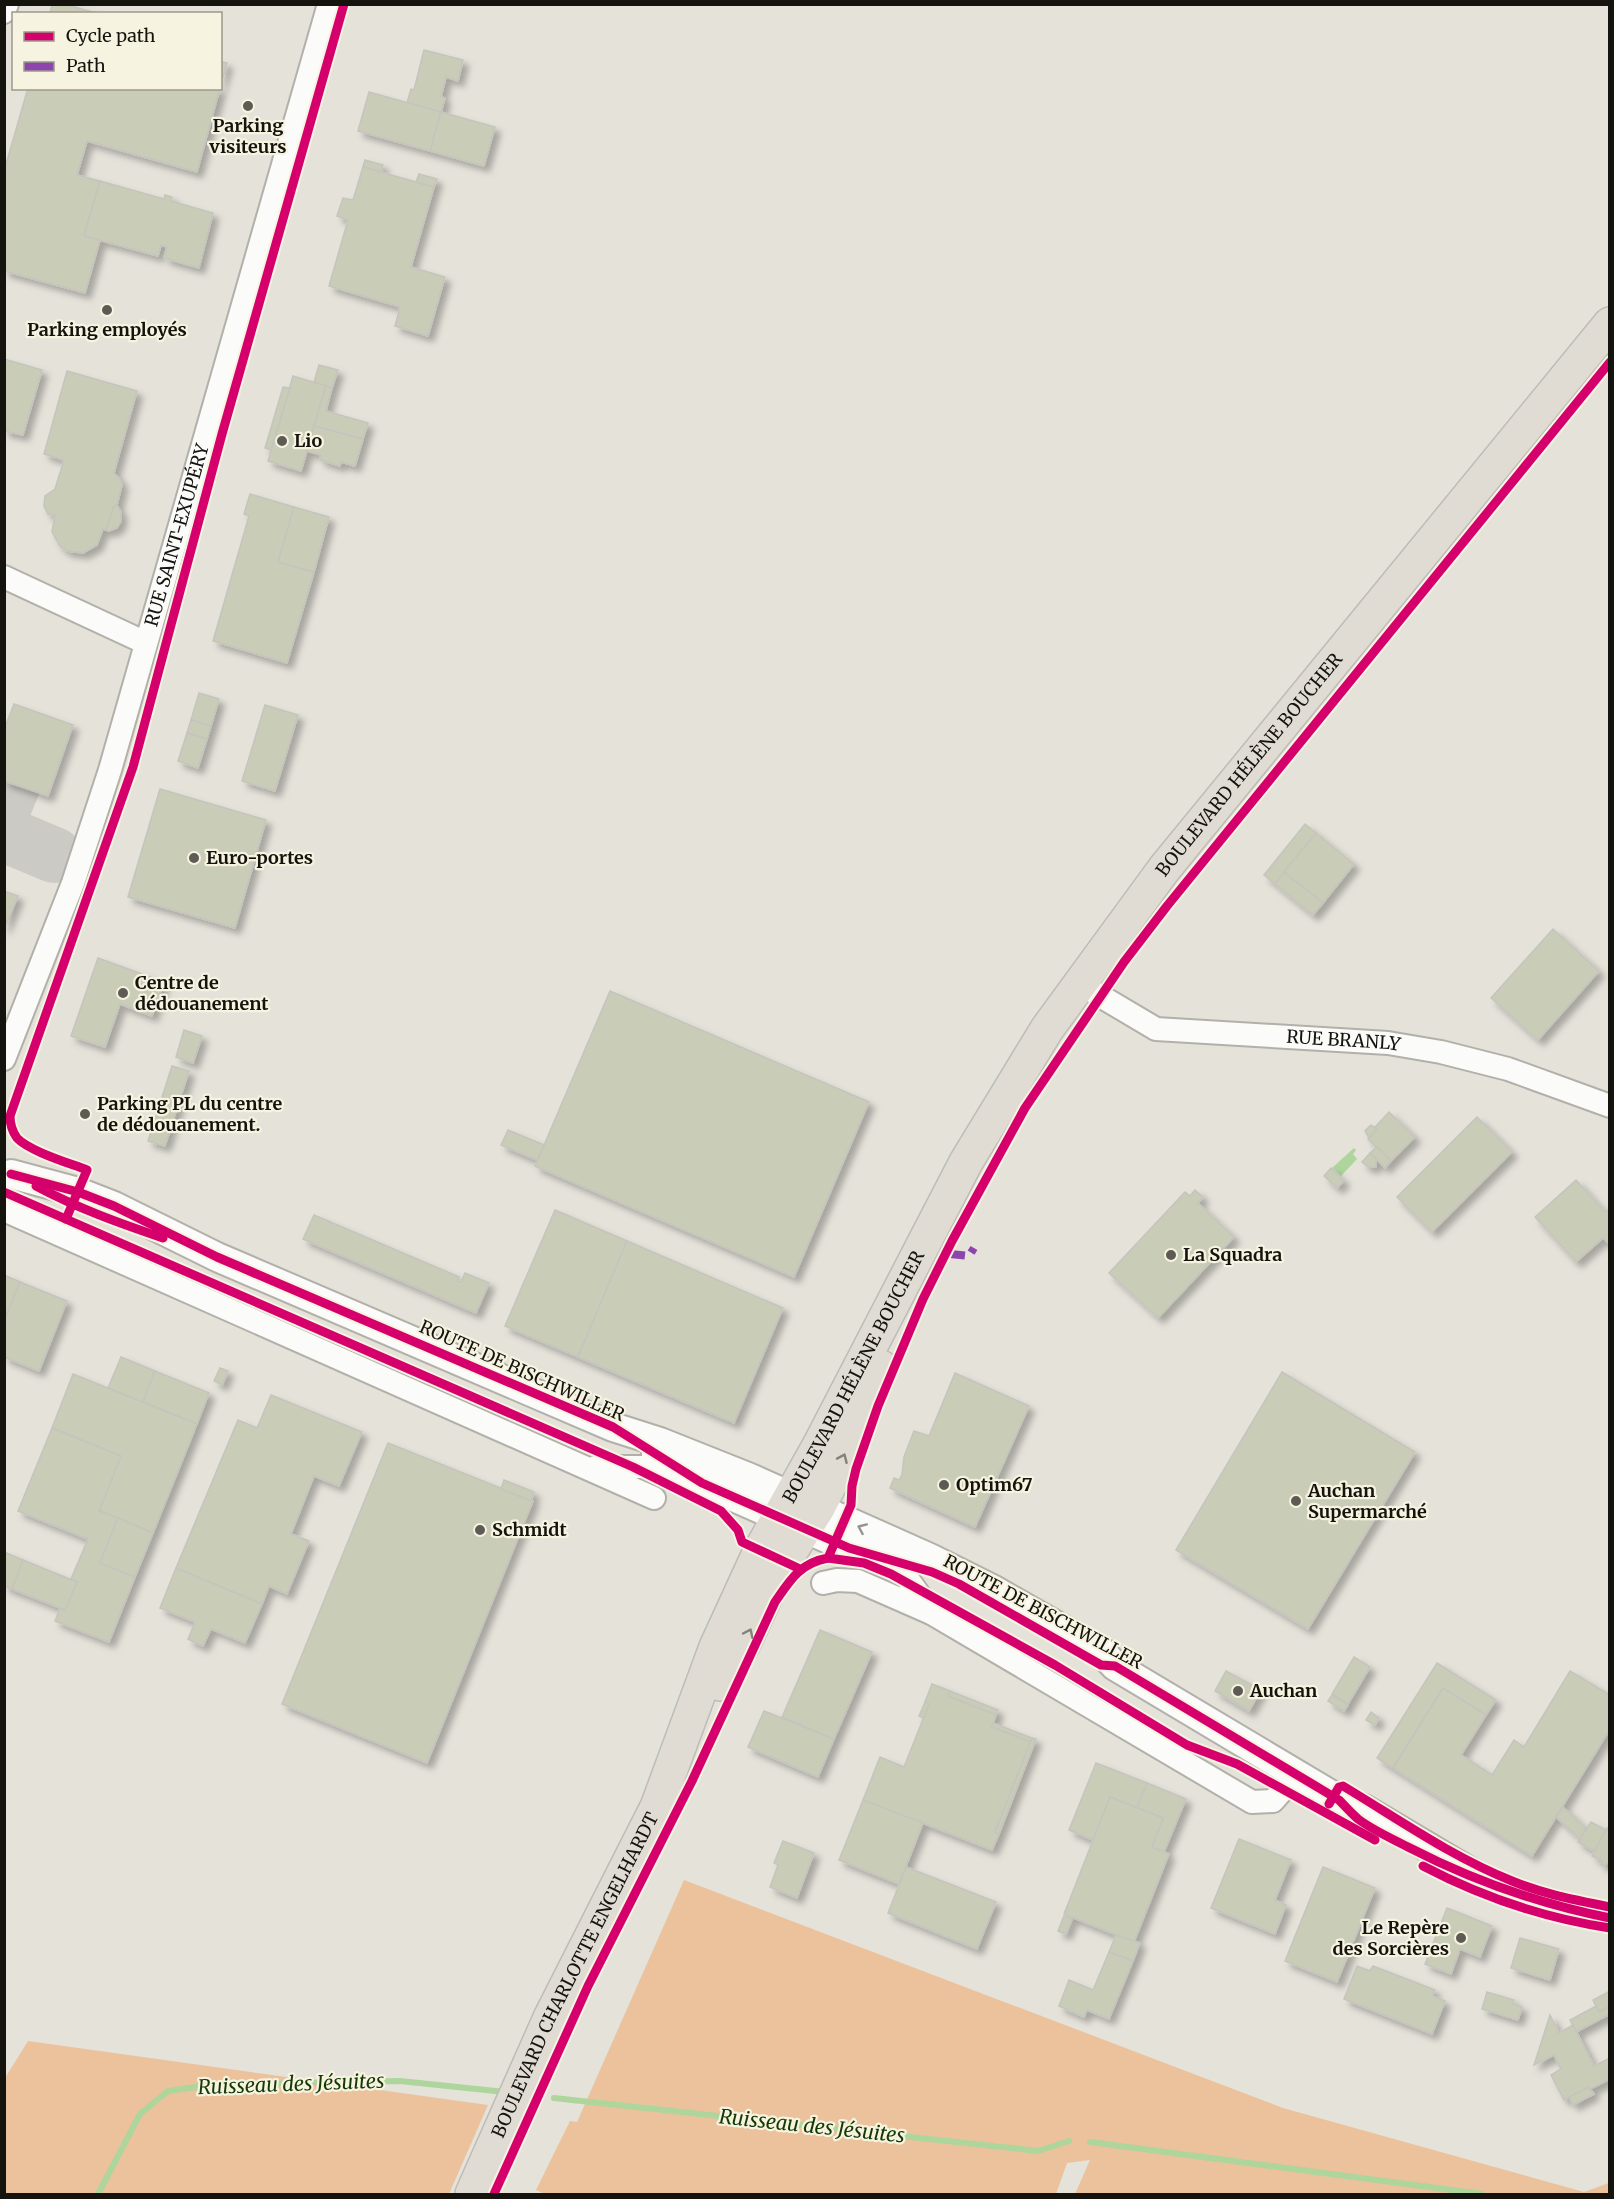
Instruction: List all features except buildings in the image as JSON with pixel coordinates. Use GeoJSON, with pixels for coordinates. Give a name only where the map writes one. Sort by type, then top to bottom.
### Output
{"type":"FeatureCollection","features":[{"type":"Feature","properties":{"kind":"main road","name":"BOULEVARD HÉLÈNE BOUCHER"},"geometry":{"type":"LineString","coordinates":[[799,1512],[820,1444],[966,1162],[1043,1035],[1164,869],[1610,324]]}},
{"type":"Feature","properties":{"kind":"main road","name":"BOULEVARD CHARLOTTE ENGELHARDT"},"geometry":{"type":"LineString","coordinates":[[472,2194],[550,2018],[657,1807],[676,1755],[694,1721],[743,1645],[784,1562],[799,1512]]}},
{"type":"Feature","properties":{"kind":"street"},"geometry":{"type":"LineString","coordinates":[[4,12],[6,4]]}},
{"type":"Feature","properties":{"kind":"street","name":"RUE SAINT-EXUPÉRY"},"geometry":{"type":"LineString","coordinates":[[4,1059],[73,883],[110,770],[329,4]]}},
{"type":"Feature","properties":{"kind":"street"},"geometry":{"type":"LineString","coordinates":[[4,577],[146,643]]}},
{"type":"Feature","properties":{"kind":"street","name":"RUE BRANLY"},"geometry":{"type":"LineString","coordinates":[[1080,984],[1156,1029],[1343,1039],[1409,1046],[1508,1069],[1610,1106]]}},
{"type":"Feature","properties":{"kind":"street","name":"ROUTE DE BISCHWILLER"},"geometry":{"type":"LineString","coordinates":[[8,1172],[83,1194],[134,1215],[217,1257],[613,1427],[660,1442],[799,1512],[849,1548],[932,1572],[959,1584],[1101,1665],[1115,1666]]}},
{"type":"Feature","properties":{"kind":"street"},"geometry":{"type":"LineString","coordinates":[[4,1210],[654,1497]]}},
{"type":"Feature","properties":{"kind":"street","name":"ROUTE DE BISCHWILLER"},"geometry":{"type":"LineString","coordinates":[[613,1427],[702,1483],[799,1512],[939,1562],[992,1589],[1102,1652],[1115,1666],[1338,1800],[1359,1819],[1381,1833],[1460,1872],[1557,1907],[1610,1918]]}},
{"type":"Feature","properties":{"kind":"street"},"geometry":{"type":"LineString","coordinates":[[588,1467],[652,1467],[681,1470]]}},
{"type":"Feature","properties":{"kind":"street"},"geometry":{"type":"LineString","coordinates":[[894,1560],[933,1614]]}},
{"type":"Feature","properties":{"kind":"street"},"geometry":{"type":"LineString","coordinates":[[823,1583],[837,1580],[858,1581],[933,1614],[1252,1802],[1273,1801],[1296,1775]]}},
{"type":"Feature","properties":{"kind":"shaded area"},"geometry":{"type":"Polygon","coordinates":[[[1354,1148],[1356,1150],[1353,1154],[1357,1159],[1341,1176],[1332,1168],[1354,1148]]]}},
{"type":"Feature","properties":{"kind":"shaded area"},"geometry":{"type":"Polygon","coordinates":[[[684,1880],[1283,2108],[1584,2192],[1609,2183],[1609,2194],[1075,2194],[1090,2160],[1067,2163],[1056,2194],[545,2194],[536,2190],[570,2121],[577,2122],[684,1880]]]}},
{"type":"Feature","properties":{"kind":"shaded area"},"geometry":{"type":"Polygon","coordinates":[[[28,2041],[488,2105],[449,2194],[5,2194],[5,2078],[28,2041]]]}},
{"type":"Feature","properties":{"kind":"waterway","name":"Ruisseau des Jésuites"},"geometry":{"type":"LineString","coordinates":[[98,2194],[140,2114],[168,2091],[210,2085],[400,2081],[505,2092]]}},
{"type":"Feature","properties":{"kind":"waterway","name":"Ruisseau des Jésuites"},"geometry":{"type":"LineString","coordinates":[[554,2098],[1038,2151],[1069,2141]]}},
{"type":"Feature","properties":{"kind":"waterway","name":"Ruisseau des Jésuites"},"geometry":{"type":"LineString","coordinates":[[1090,2142],[1482,2194]]}},
{"type":"Feature","properties":{"kind":"taxiway"},"geometry":{"type":"LineString","coordinates":[[4,806],[13,784]]}},
{"type":"Feature","properties":{"kind":"taxiway"},"geometry":{"type":"LineString","coordinates":[[4,834],[54,855]]}},
{"type":"Feature","properties":{"kind":"marked path"},"geometry":{"type":"LineString","coordinates":[[950,1254],[969,1256],[974,1248]]}},
{"type":"Feature","properties":{"kind":"cycle path"},"geometry":{"type":"LineString","coordinates":[[66,1219],[87,1170],[23,1143],[14,1133],[10,1116],[133,767],[222,434],[344,4]]}},
{"type":"Feature","properties":{"kind":"cycle path"},"geometry":{"type":"LineString","coordinates":[[494,2194],[588,1986],[692,1781],[775,1602],[803,1568],[818,1560],[828,1558],[851,1505],[856,1469],[878,1406],[923,1299],[1025,1108],[1124,962],[1167,906],[1610,362]]}},
{"type":"Feature","properties":{"kind":"cycle path"},"geometry":{"type":"LineString","coordinates":[[11,1174],[78,1192],[114,1206],[217,1257],[613,1427],[702,1483],[849,1548],[932,1572],[959,1584],[1101,1665],[1115,1666],[1339,1800],[1358,1819],[1384,1835],[1483,1881],[1558,1906],[1610,1918]]}},
{"type":"Feature","properties":{"kind":"cycle path"},"geometry":{"type":"LineString","coordinates":[[36,1186],[114,1221],[163,1238]]}},
{"type":"Feature","properties":{"kind":"cycle path"},"geometry":{"type":"LineString","coordinates":[[4,1192],[633,1467],[721,1511],[738,1530],[742,1542],[800,1569]]}},
{"type":"Feature","properties":{"kind":"cycle path"},"geometry":{"type":"LineString","coordinates":[[828,1558],[864,1563],[891,1574],[1055,1665],[1187,1745],[1237,1764],[1375,1840]]}},
{"type":"Feature","properties":{"kind":"cycle path"},"geometry":{"type":"LineString","coordinates":[[1329,1804],[1339,1787],[1343,1786],[1468,1861],[1512,1881],[1536,1890],[1610,1907]]}},
{"type":"Feature","properties":{"kind":"cycle path"},"geometry":{"type":"LineString","coordinates":[[1423,1866],[1514,1905],[1585,1924],[1610,1928]]}},
{"type":"Feature","properties":{"kind":"place","name":"Parking visiteurs"},"geometry":{"type":"Point","coordinates":[248,106]}},
{"type":"Feature","properties":{"kind":"place","name":"Parking employés"},"geometry":{"type":"Point","coordinates":[107,310]}},
{"type":"Feature","properties":{"kind":"place","name":"Lio"},"geometry":{"type":"Point","coordinates":[282,441]}},
{"type":"Feature","properties":{"kind":"place","name":"Euro-portes"},"geometry":{"type":"Point","coordinates":[194,858]}},
{"type":"Feature","properties":{"kind":"place","name":"Centre de dédouanement"},"geometry":{"type":"Point","coordinates":[123,993]}},
{"type":"Feature","properties":{"kind":"place","name":"Parking PL du centre de dédouanement."},"geometry":{"type":"Point","coordinates":[85,1114]}},
{"type":"Feature","properties":{"kind":"place","name":"La Squadra"},"geometry":{"type":"Point","coordinates":[1171,1255]}},
{"type":"Feature","properties":{"kind":"place","name":"Optim67"},"geometry":{"type":"Point","coordinates":[944,1485]}},
{"type":"Feature","properties":{"kind":"place","name":"Auchan Supermarché"},"geometry":{"type":"Point","coordinates":[1296,1501]}},
{"type":"Feature","properties":{"kind":"place","name":"Schmidt"},"geometry":{"type":"Point","coordinates":[480,1530]}},
{"type":"Feature","properties":{"kind":"place","name":"Auchan"},"geometry":{"type":"Point","coordinates":[1238,1691]}},
{"type":"Feature","properties":{"kind":"place","name":"Le Repère des Sorcières"},"geometry":{"type":"Point","coordinates":[1461,1938]}}]}
